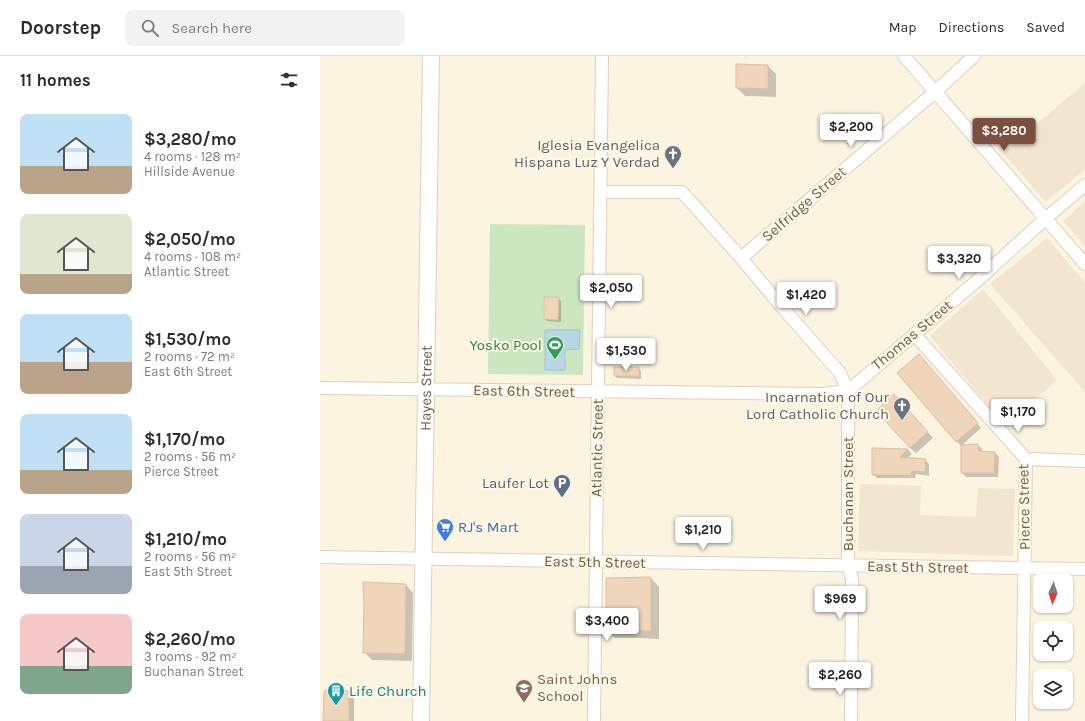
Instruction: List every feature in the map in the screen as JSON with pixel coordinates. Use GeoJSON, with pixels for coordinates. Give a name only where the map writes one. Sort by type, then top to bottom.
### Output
{"type":"FeatureCollection","features":[{"type":"Feature","properties":{"kind":"street","name":"Hayes Street"},"geometry":{"type":"LineString","coordinates":[[420,721],[431,56]]}},
{"type":"Feature","properties":{"kind":"street","name":"Atlantic Street"},"geometry":{"type":"LineString","coordinates":[[594,721],[602,56]]}},
{"type":"Feature","properties":{"kind":"street"},"geometry":{"type":"LineString","coordinates":[[904,56],[1085,264]]}},
{"type":"Feature","properties":{"kind":"street","name":"Selfridge Street"},"geometry":{"type":"LineString","coordinates":[[741,258],[935,92],[974,56]]}},
{"type":"Feature","properties":{"kind":"street","name":"Thomas Street"},"geometry":{"type":"LineString","coordinates":[[848,391],[979,279],[1085,185]]}},
{"type":"Feature","properties":{"kind":"street","name":"Buchanan Street"},"geometry":{"type":"LineString","coordinates":[[601,192],[682,192],[840,373],[848,391],[848,566],[852,579],[851,721]]}},
{"type":"Feature","properties":{"kind":"street","name":"Pierce Street"},"geometry":{"type":"LineString","coordinates":[[914,334],[1026,459],[1022,721]]}},
{"type":"Feature","properties":{"kind":"street","name":"East 6th Street"},"geometry":{"type":"LineString","coordinates":[[320,388],[823,394],[848,391]]}},
{"type":"Feature","properties":{"kind":"street"},"geometry":{"type":"LineString","coordinates":[[1026,459],[1085,461]]}},
{"type":"Feature","properties":{"kind":"street","name":"East 5th Street"},"geometry":{"type":"LineString","coordinates":[[320,557],[1085,569]]}},
{"type":"Feature","properties":{"kind":"shaded area"},"geometry":{"type":"Polygon","coordinates":[[[1085,83],[1085,169],[1046,202],[1003,153],[1085,83]]]}},
{"type":"Feature","properties":{"kind":"shaded area"},"geometry":{"type":"Polygon","coordinates":[[[1085,201],[1085,246],[1063,221],[1085,201]]]}},
{"type":"Feature","properties":{"kind":"shaded area"},"geometry":{"type":"Polygon","coordinates":[[[1047,238],[1085,283],[1085,392],[990,284],[1047,238]]]}},
{"type":"Feature","properties":{"kind":"shaded area"},"geometry":{"type":"Polygon","coordinates":[[[983,289],[1057,380],[1005,426],[930,336],[983,289]]]}},
{"type":"Feature","properties":{"kind":"shaded area"},"geometry":{"type":"Polygon","coordinates":[[[860,484],[921,486],[920,515],[976,517],[978,488],[1015,489],[1013,556],[858,551],[860,484]]]}},
{"type":"Feature","properties":{"kind":"green space"},"geometry":{"type":"Polygon","coordinates":[[[490,224],[585,225],[583,375],[488,374],[490,224]]]}},
{"type":"Feature","properties":{"kind":"water","name":"Yosko Pool"},"geometry":{"type":"Polygon","coordinates":[[[545,330],[580,330],[579,349],[565,350],[565,370],[545,370],[545,330]]]}},
{"type":"Feature","properties":{"kind":"building"},"geometry":{"type":"Polygon","coordinates":[[[736,64],[768,65],[768,89],[736,88],[736,64]]]}},
{"type":"Feature","properties":{"kind":"building"},"geometry":{"type":"Polygon","coordinates":[[[544,297],[559,297],[558,320],[544,319],[544,297]]]}},
{"type":"Feature","properties":{"kind":"building"},"geometry":{"type":"Polygon","coordinates":[[[919,354],[978,423],[956,442],[897,373],[919,354]]]}},
{"type":"Feature","properties":{"kind":"building"},"geometry":{"type":"Polygon","coordinates":[[[614,367],[639,367],[639,376],[614,376],[614,367]]]}},
{"type":"Feature","properties":{"kind":"building","name":"Incarnation of Our Lord Catholic Church"},"geometry":{"type":"Polygon","coordinates":[[[894,394],[928,432],[910,448],[876,411],[894,394]]]}},
{"type":"Feature","properties":{"kind":"building"},"geometry":{"type":"Polygon","coordinates":[[[978,444],[979,451],[995,452],[994,473],[961,473],[961,445],[978,444]]]}},
{"type":"Feature","properties":{"kind":"building"},"geometry":{"type":"Polygon","coordinates":[[[872,448],[908,449],[900,457],[926,459],[925,472],[912,471],[911,475],[872,475],[872,448]]]}},
{"type":"Feature","properties":{"kind":"building"},"geometry":{"type":"Polygon","coordinates":[[[651,577],[651,631],[606,630],[606,578],[651,577]]]}},
{"type":"Feature","properties":{"kind":"building"},"geometry":{"type":"Polygon","coordinates":[[[363,582],[406,584],[405,654],[363,653],[363,582]]]}},
{"type":"Feature","properties":{"kind":"building","name":"Life Church"},"geometry":{"type":"Polygon","coordinates":[[[324,691],[349,691],[349,721],[323,721],[324,691]]]}},
{"type":"Feature","properties":{"kind":"place","name":"Iglesia Evangelica Hispana Luz Y Verdad"},"geometry":{"type":"Point","coordinates":[673,169]}},
{"type":"Feature","properties":{"kind":"place","name":"Yosko Pool"},"geometry":{"type":"Point","coordinates":[555,360]}},
{"type":"Feature","properties":{"kind":"place","name":"Incarnation of Our Lord Catholic Church"},"geometry":{"type":"Point","coordinates":[902,421]}},
{"type":"Feature","properties":{"kind":"place","name":"Laufer Lot"},"geometry":{"type":"Point","coordinates":[562,498]}},
{"type":"Feature","properties":{"kind":"place","name":"RJ's Mart"},"geometry":{"type":"Point","coordinates":[445,542]}},
{"type":"Feature","properties":{"kind":"place","name":"Saint Johns School"},"geometry":{"type":"Point","coordinates":[524,703]}},
{"type":"Feature","properties":{"kind":"place","name":"Life Church"},"geometry":{"type":"Point","coordinates":[336,706]}}]}
